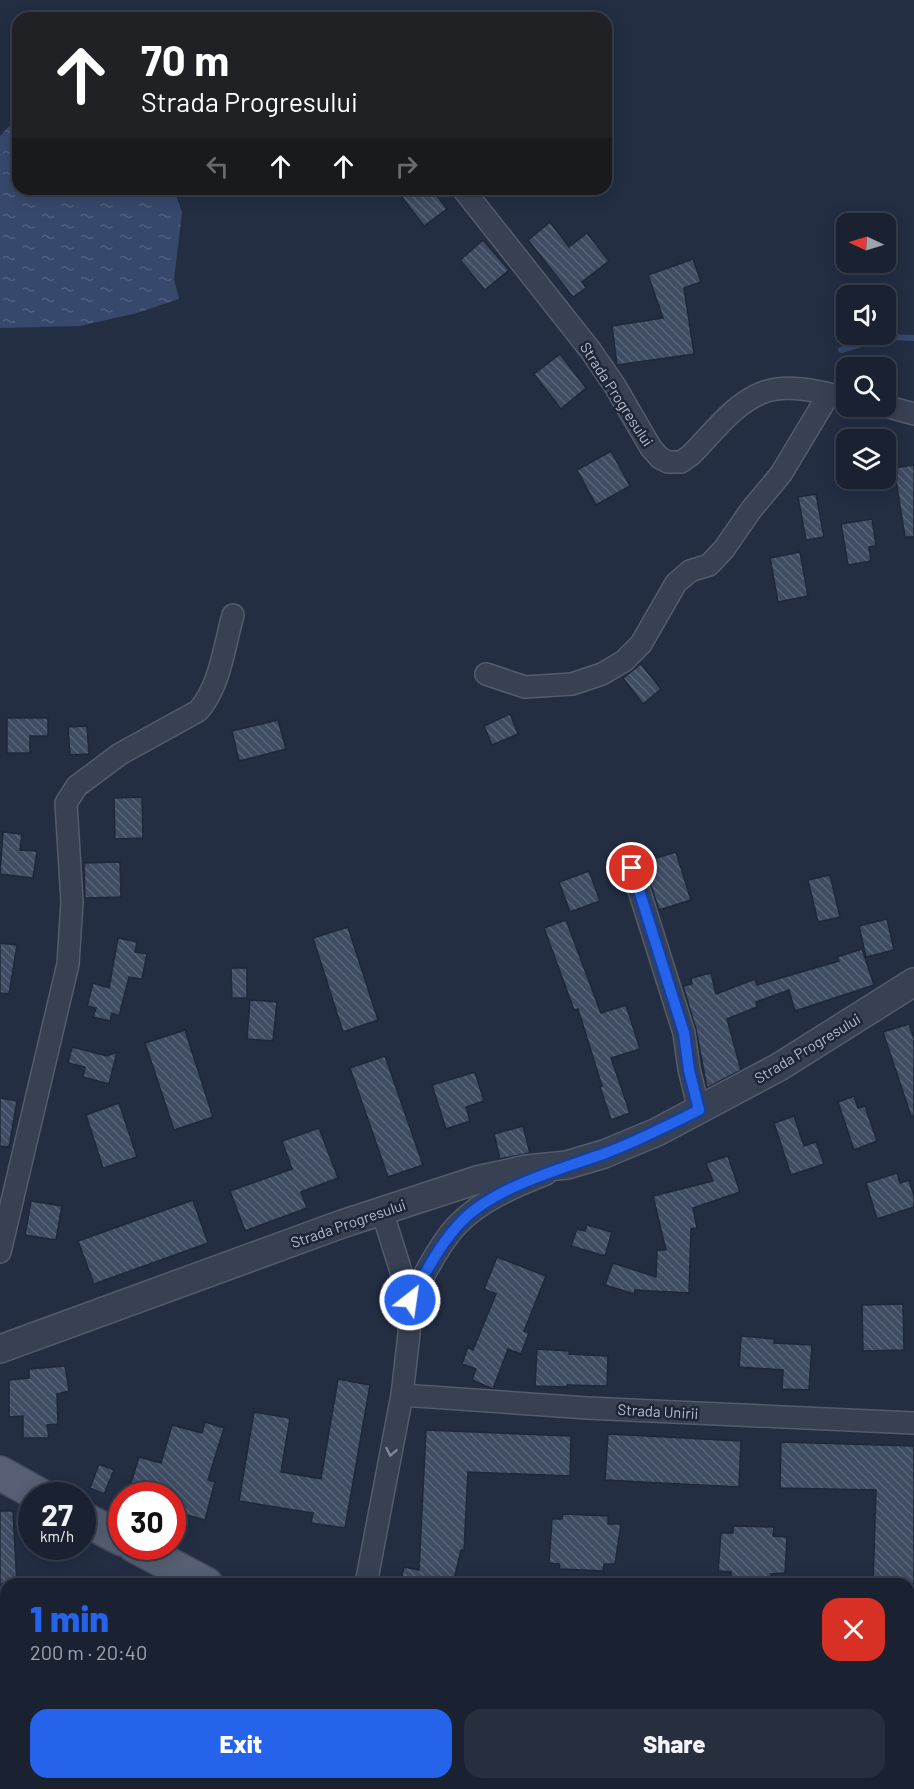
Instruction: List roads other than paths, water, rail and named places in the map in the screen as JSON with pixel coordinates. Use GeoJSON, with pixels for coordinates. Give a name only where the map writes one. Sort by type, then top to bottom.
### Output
{"type":"FeatureCollection","features":[{"type":"Feature","properties":{"kind":"main road"},"geometry":{"type":"LineString","coordinates":[[0,1473],[18,1483]]}},
{"type":"Feature","properties":{"kind":"main road"},"geometry":{"type":"LineString","coordinates":[[161,1560],[195,1578]]}},
{"type":"Feature","properties":{"kind":"street","name":"Strada Progresului"},"geometry":{"type":"LineString","coordinates":[[468,195],[591,351],[615,386],[651,448],[660,458],[668,462],[681,462],[691,455],[743,403],[765,391],[788,389],[836,396]]}},
{"type":"Feature","properties":{"kind":"street"},"geometry":{"type":"LineString","coordinates":[[486,674],[525,687],[572,684],[602,674],[624,661],[641,644],[676,583],[690,571],[709,565],[724,549],[836,397]]}},
{"type":"Feature","properties":{"kind":"street"},"geometry":{"type":"LineString","coordinates":[[896,409],[914,414]]}},
{"type":"Feature","properties":{"kind":"street"},"geometry":{"type":"LineString","coordinates":[[0,1252],[68,964],[72,902],[66,803],[77,786],[120,754],[198,711],[207,701],[233,615]]}},
{"type":"Feature","properties":{"kind":"street"},"geometry":{"type":"LineString","coordinates":[[632,868],[684,1033],[689,1070],[699,1110]]}},
{"type":"Feature","properties":{"kind":"street","name":"Strada Progresului"},"geometry":{"type":"LineString","coordinates":[[0,1348],[382,1211],[477,1180],[527,1169],[567,1165],[604,1154],[657,1132],[779,1066],[914,982]]}},
{"type":"Feature","properties":{"kind":"street"},"geometry":{"type":"LineString","coordinates":[[410,1300],[446,1238],[465,1218],[496,1197],[567,1165]]}},
{"type":"Feature","properties":{"kind":"street"},"geometry":{"type":"LineString","coordinates":[[367,1578],[402,1395],[409,1334],[410,1300],[382,1211]]}},
{"type":"Feature","properties":{"kind":"street","name":"Strada Unirii"},"geometry":{"type":"LineString","coordinates":[[402,1395],[587,1408],[914,1423]]}},
{"type":"Feature","properties":{"kind":"water"},"geometry":{"type":"Polygon","coordinates":[[[12,123],[12,195],[176,195],[182,213],[174,279],[179,299],[137,313],[80,326],[0,328],[0,136],[12,123]]]}},
{"type":"Feature","properties":{"kind":"waterway"},"geometry":{"type":"LineString","coordinates":[[841,350],[885,337],[914,338]]}}]}
